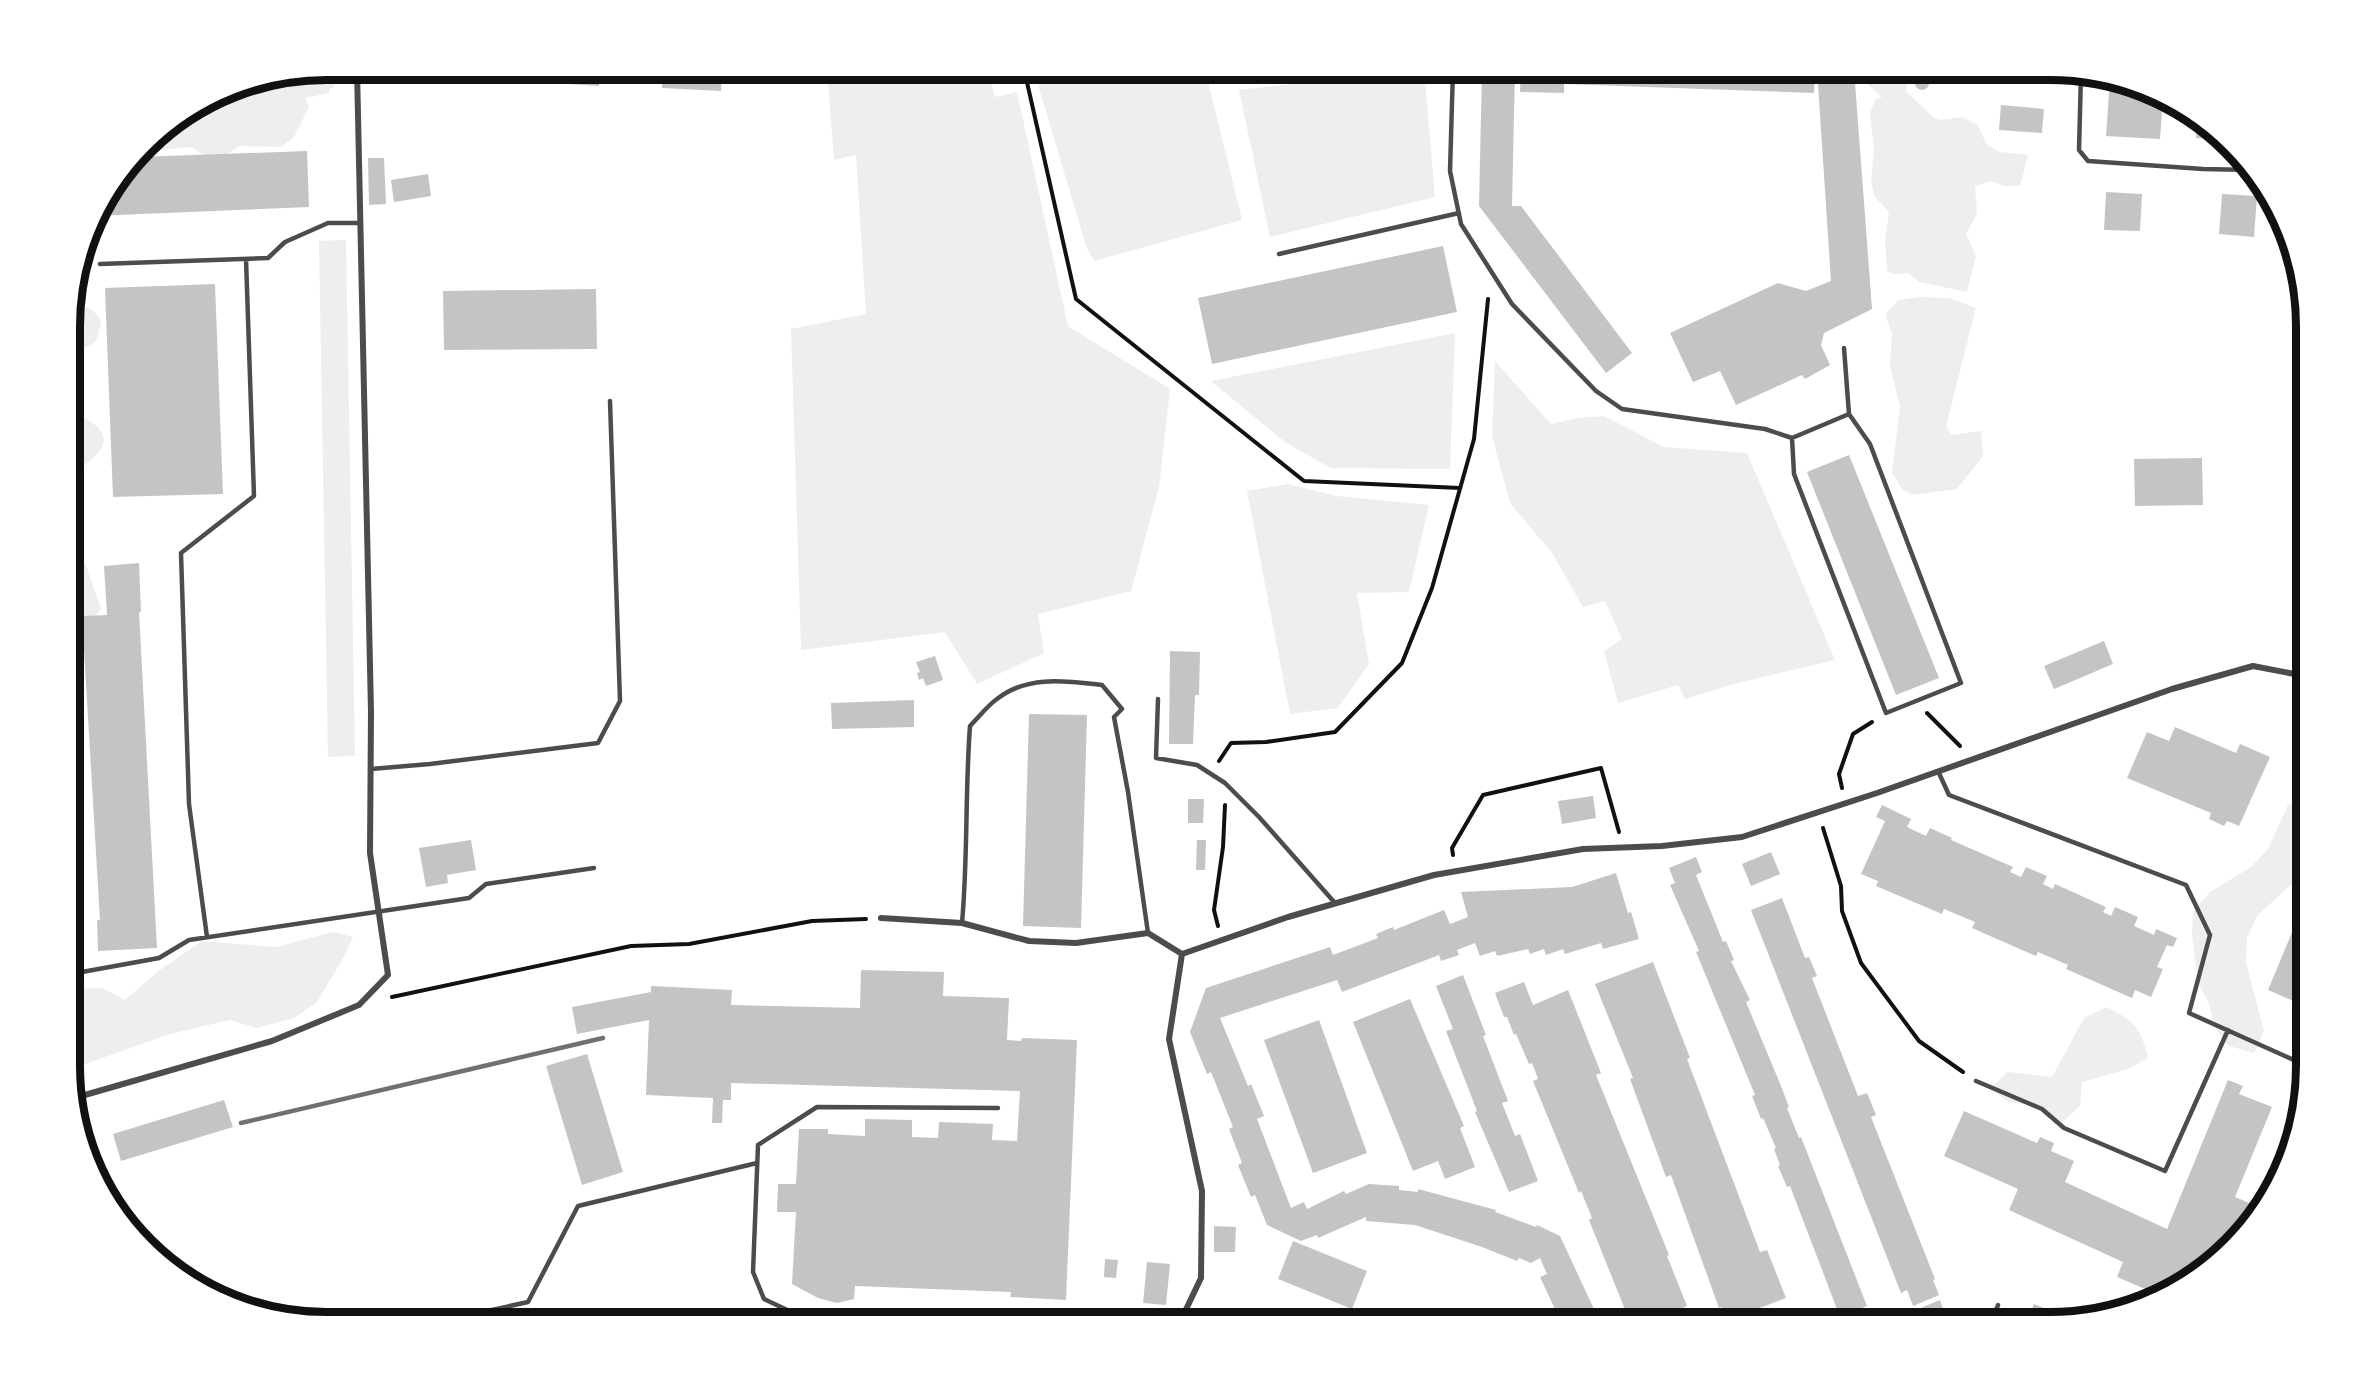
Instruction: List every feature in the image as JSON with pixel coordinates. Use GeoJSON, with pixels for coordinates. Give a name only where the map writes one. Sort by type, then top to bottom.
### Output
{"type":"FeatureCollection","features":[{"type":"Feature","properties":{"kind":"street"},"geometry":{"type":"LineString","coordinates":[[82,1096],[272,1041],[359,1005],[388,975],[370,853],[371,768],[357,80]]}},
{"type":"Feature","properties":{"kind":"street"},"geometry":{"type":"LineString","coordinates":[[1182,954],[1335,903],[1434,875],[1583,849],[1662,846],[1742,837],[1844,804],[2172,689],[2253,666],[2296,674]]}},
{"type":"Feature","properties":{"kind":"street"},"geometry":{"type":"LineString","coordinates":[[881,918],[962,923],[1029,941],[1076,943],[1148,933],[1182,954]]}},
{"type":"Feature","properties":{"kind":"street"},"geometry":{"type":"LineString","coordinates":[[1182,954],[1169,1040],[1202,1191],[1201,1278],[1185,1312]]}},
{"type":"Feature","properties":{"kind":"lane"},"geometry":{"type":"LineString","coordinates":[[1452,80],[1450,171],[1461,224],[1512,304],[1596,391],[1622,409],[1765,429],[1792,438],[1849,414]]}},
{"type":"Feature","properties":{"kind":"lane"},"geometry":{"type":"LineString","coordinates":[[2081,82],[2079,150],[2088,161],[2240,170]]}},
{"type":"Feature","properties":{"kind":"lane"},"geometry":{"type":"LineString","coordinates":[[1280,254],[1459,213]]}},
{"type":"Feature","properties":{"kind":"lane"},"geometry":{"type":"LineString","coordinates":[[100,264],[268,258],[285,242],[328,223],[361,224]]}},
{"type":"Feature","properties":{"kind":"lane"},"geometry":{"type":"LineString","coordinates":[[207,937],[189,804],[181,552],[254,496],[246,259]]}},
{"type":"Feature","properties":{"kind":"lane"},"geometry":{"type":"LineString","coordinates":[[1792,438],[1794,474],[1886,713],[1961,683],[1870,444],[1849,414],[1844,348]]}},
{"type":"Feature","properties":{"kind":"lane"},"geometry":{"type":"LineString","coordinates":[[371,768],[430,764],[598,743],[620,701],[610,401]]}},
{"type":"Feature","properties":{"kind":"lane"},"geometry":{"type":"LineString","coordinates":[[962,923],[966,874],[970,726],[998,698],[1030,683],[1056,680],[1102,685],[1122,709],[1114,717],[1128,792],[1148,933]]}},
{"type":"Feature","properties":{"kind":"lane"},"geometry":{"type":"LineString","coordinates":[[1158,699],[1156,758],[1197,765],[1225,783],[1259,817],[1335,903]]}},
{"type":"Feature","properties":{"kind":"lane"},"geometry":{"type":"LineString","coordinates":[[1938,771],[1949,795],[2186,885],[2210,935],[2190,1013],[2296,1061]]}},
{"type":"Feature","properties":{"kind":"lane"},"geometry":{"type":"LineString","coordinates":[[80,972],[159,958],[189,940],[469,898],[486,884],[594,868]]}},
{"type":"Feature","properties":{"kind":"lane"},"geometry":{"type":"LineString","coordinates":[[1976,1081],[2042,1109],[2064,1128],[2165,1171],[2228,1030]]}},
{"type":"Feature","properties":{"kind":"lane"},"geometry":{"type":"LineString","coordinates":[[792,1312],[764,1299],[753,1272],[758,1145],[817,1107],[998,1108]]}},
{"type":"Feature","properties":{"kind":"lane"},"geometry":{"type":"LineString","coordinates":[[482,1312],[528,1302],[578,1206],[757,1163]]}},
{"type":"Feature","properties":{"kind":"lane"},"geometry":{"type":"LineString","coordinates":[[1996,1312],[1998,1305]]}},
{"type":"Feature","properties":{"kind":"path"},"geometry":{"type":"LineString","coordinates":[[1026,80],[1076,299],[1304,481],[1460,488]]}},
{"type":"Feature","properties":{"kind":"path"},"geometry":{"type":"LineString","coordinates":[[1210,774],[1230,743],[1266,742],[1335,732],[1402,663],[1432,588],[1474,439],[1491,272]]}},
{"type":"Feature","properties":{"kind":"path"},"geometry":{"type":"LineString","coordinates":[[1915,702],[1973,759]]}},
{"type":"Feature","properties":{"kind":"path"},"geometry":{"type":"LineString","coordinates":[[1844,804],[1839,774],[1852,734],[1886,713]]}},
{"type":"Feature","properties":{"kind":"path"},"geometry":{"type":"LineString","coordinates":[[1456,871],[1452,848],[1483,795],[1601,768],[1623,847]]}},
{"type":"Feature","properties":{"kind":"path"},"geometry":{"type":"LineString","coordinates":[[1221,940],[1215,910],[1223,847],[1225,783]]}},
{"type":"Feature","properties":{"kind":"path"},"geometry":{"type":"LineString","coordinates":[[1818,812],[1841,886],[1842,911],[1861,963],[1919,1041],[1976,1081]]}},
{"type":"Feature","properties":{"kind":"path"},"geometry":{"type":"LineString","coordinates":[[359,1005],[631,946],[689,944],[812,921],[881,918]]}},
{"type":"Feature","properties":{"kind":"shaded area"},"geometry":{"type":"Polygon","coordinates":[[[334,80],[333,88],[330,88],[329,93],[305,98],[309,107],[294,137],[281,147],[240,146],[214,162],[191,147],[153,151],[189,121],[232,98],[278,84],[334,80]]]}},
{"type":"Feature","properties":{"kind":"shaded area"},"geometry":{"type":"Polygon","coordinates":[[[828,80],[990,80],[995,97],[1017,92],[1068,326],[1170,389],[1159,487],[1131,591],[1038,614],[1044,653],[977,684],[945,632],[801,650],[791,329],[866,314],[856,155],[834,160],[828,80]]]}},
{"type":"Feature","properties":{"kind":"shaded area"},"geometry":{"type":"Polygon","coordinates":[[[1037,80],[1208,80],[1242,220],[1094,261],[1086,246],[1037,80]]]}},
{"type":"Feature","properties":{"kind":"shaded area"},"geometry":{"type":"Polygon","coordinates":[[[1327,80],[1425,80],[1435,197],[1270,237],[1239,90],[1327,80]]]}},
{"type":"Feature","properties":{"kind":"shaded area"},"geometry":{"type":"Polygon","coordinates":[[[1865,80],[1908,80],[1906,91],[1933,117],[1940,120],[1962,117],[1977,124],[1987,145],[2000,152],[2028,155],[2020,186],[2004,186],[1991,181],[1975,186],[1977,214],[1966,234],[1976,256],[1967,292],[1919,282],[1908,273],[1893,274],[1887,271],[1885,241],[1889,212],[1874,196],[1871,180],[1874,150],[1870,113],[1876,99],[1882,97],[1865,80]]]}},
{"type":"Feature","properties":{"kind":"shaded area"},"geometry":{"type":"Polygon","coordinates":[[[346,240],[355,756],[328,757],[319,241],[346,240]]]}},
{"type":"Feature","properties":{"kind":"shaded area"},"geometry":{"type":"Polygon","coordinates":[[[1919,297],[1949,298],[1976,308],[1946,426],[1951,435],[1981,431],[1983,456],[1957,489],[1912,495],[1902,489],[1892,473],[1900,407],[1890,366],[1892,334],[1885,314],[1899,300],[1919,297]]]}},
{"type":"Feature","properties":{"kind":"shaded area"},"geometry":{"type":"Polygon","coordinates":[[[81,305],[91,309],[101,319],[97,339],[80,349],[81,305]]]}},
{"type":"Feature","properties":{"kind":"shaded area"},"geometry":{"type":"Polygon","coordinates":[[[1455,333],[1450,469],[1331,468],[1286,443],[1211,381],[1455,333]]]}},
{"type":"Feature","properties":{"kind":"shaded area"},"geometry":{"type":"Polygon","coordinates":[[[1495,361],[1551,424],[1577,418],[1604,416],[1664,447],[1747,453],[1835,660],[1734,684],[1685,699],[1678,685],[1618,703],[1604,651],[1622,639],[1605,601],[1583,607],[1552,553],[1510,503],[1492,436],[1495,361]]]}},
{"type":"Feature","properties":{"kind":"shaded area"},"geometry":{"type":"Polygon","coordinates":[[[80,404],[84,418],[96,426],[102,433],[104,441],[102,448],[80,468],[80,404]]]}},
{"type":"Feature","properties":{"kind":"shaded area"},"geometry":{"type":"Polygon","coordinates":[[[1288,484],[1337,496],[1429,505],[1409,592],[1357,593],[1369,664],[1338,708],[1290,714],[1247,491],[1288,484]]]}},
{"type":"Feature","properties":{"kind":"shaded area"},"geometry":{"type":"Polygon","coordinates":[[[80,559],[86,565],[101,609],[80,635],[80,559]]]}},
{"type":"Feature","properties":{"kind":"shaded area"},"geometry":{"type":"Polygon","coordinates":[[[2296,803],[2296,878],[2257,916],[2247,938],[2246,962],[2264,1031],[2254,1053],[2229,1046],[2215,1028],[2209,1004],[2198,983],[2192,935],[2193,911],[2210,892],[2251,867],[2268,849],[2288,805],[2296,803]]]}},
{"type":"Feature","properties":{"kind":"shaded area"},"geometry":{"type":"Polygon","coordinates":[[[333,932],[353,937],[317,1002],[294,1018],[257,1028],[230,1020],[170,1034],[80,1066],[80,989],[102,988],[125,1000],[157,972],[202,941],[276,947],[333,932]]]}},
{"type":"Feature","properties":{"kind":"shaded area"},"geometry":{"type":"Polygon","coordinates":[[[2106,1007],[2135,1026],[2148,1058],[2128,1069],[2082,1082],[2080,1106],[2062,1122],[2031,1105],[2008,1102],[1990,1088],[2008,1072],[2052,1077],[2084,1018],[2106,1007]]]}},
{"type":"Feature","properties":{"kind":"building"},"geometry":{"type":"Polygon","coordinates":[[[508,80],[599,80],[599,86],[508,80]]]}},
{"type":"Feature","properties":{"kind":"building"},"geometry":{"type":"Polygon","coordinates":[[[662,80],[722,80],[721,91],[662,88],[662,80]]]}},
{"type":"Feature","properties":{"kind":"building"},"geometry":{"type":"Polygon","coordinates":[[[1482,80],[1515,80],[1512,206],[1521,206],[1632,353],[1606,373],[1479,206],[1482,80]]]}},
{"type":"Feature","properties":{"kind":"building"},"geometry":{"type":"Polygon","coordinates":[[[1521,80],[1815,80],[1814,93],[1564,84],[1564,93],[1520,92],[1521,80]]]}},
{"type":"Feature","properties":{"kind":"building"},"geometry":{"type":"Polygon","coordinates":[[[1818,80],[1855,80],[1872,309],[1824,333],[1821,345],[1830,365],[1805,379],[1802,375],[1736,405],[1720,371],[1693,382],[1670,333],[1778,283],[1806,291],[1831,281],[1818,80]]]}},
{"type":"Feature","properties":{"kind":"building"},"geometry":{"type":"Polygon","coordinates":[[[1916,80],[1928,80],[1927,88],[1922,90],[1917,88],[1916,80]]]}},
{"type":"Feature","properties":{"kind":"building"},"geometry":{"type":"Polygon","coordinates":[[[2109,87],[2143,98],[2162,107],[2160,139],[2106,136],[2109,87]]]}},
{"type":"Feature","properties":{"kind":"building"},"geometry":{"type":"Polygon","coordinates":[[[2001,105],[2044,109],[2042,133],[1999,130],[2001,105]]]}},
{"type":"Feature","properties":{"kind":"building"},"geometry":{"type":"Polygon","coordinates":[[[2196,128],[2210,139],[2196,138],[2196,128]]]}},
{"type":"Feature","properties":{"kind":"building"},"geometry":{"type":"Polygon","coordinates":[[[307,151],[309,207],[106,216],[130,176],[147,157],[307,151]]]}},
{"type":"Feature","properties":{"kind":"building"},"geometry":{"type":"Polygon","coordinates":[[[368,158],[384,158],[386,204],[369,205],[368,158]]]}},
{"type":"Feature","properties":{"kind":"building"},"geometry":{"type":"Polygon","coordinates":[[[428,174],[431,196],[394,202],[391,180],[428,174]]]}},
{"type":"Feature","properties":{"kind":"building"},"geometry":{"type":"Polygon","coordinates":[[[2106,192],[2142,194],[2140,231],[2104,230],[2106,192]]]}},
{"type":"Feature","properties":{"kind":"building"},"geometry":{"type":"Polygon","coordinates":[[[2222,194],[2257,196],[2254,237],[2219,234],[2222,194]]]}},
{"type":"Feature","properties":{"kind":"building"},"geometry":{"type":"Polygon","coordinates":[[[1443,246],[1457,312],[1212,364],[1198,298],[1443,246]]]}},
{"type":"Feature","properties":{"kind":"building"},"geometry":{"type":"Polygon","coordinates":[[[215,284],[223,494],[113,497],[105,288],[215,284]]]}},
{"type":"Feature","properties":{"kind":"building"},"geometry":{"type":"Polygon","coordinates":[[[596,289],[597,349],[444,350],[443,291],[596,289]]]}},
{"type":"Feature","properties":{"kind":"building"},"geometry":{"type":"Polygon","coordinates":[[[1849,455],[1939,678],[1896,695],[1807,472],[1849,455]]]}},
{"type":"Feature","properties":{"kind":"building"},"geometry":{"type":"Polygon","coordinates":[[[2202,458],[2203,505],[2135,506],[2134,459],[2202,458]]]}},
{"type":"Feature","properties":{"kind":"building"},"geometry":{"type":"Polygon","coordinates":[[[139,563],[141,612],[139,612],[157,948],[98,951],[97,920],[100,920],[82,616],[107,615],[104,566],[139,563]]]}},
{"type":"Feature","properties":{"kind":"building"},"geometry":{"type":"Polygon","coordinates":[[[2104,641],[2113,664],[2054,689],[2044,666],[2104,641]]]}},
{"type":"Feature","properties":{"kind":"building"},"geometry":{"type":"Polygon","coordinates":[[[1170,651],[1200,652],[1199,695],[1195,695],[1193,744],[1169,744],[1170,651]]]}},
{"type":"Feature","properties":{"kind":"building"},"geometry":{"type":"Polygon","coordinates":[[[935,656],[943,680],[926,686],[923,678],[919,680],[917,673],[920,672],[916,662],[935,656]]]}},
{"type":"Feature","properties":{"kind":"building"},"geometry":{"type":"Polygon","coordinates":[[[914,700],[914,727],[832,729],[831,703],[914,700]]]}},
{"type":"Feature","properties":{"kind":"building"},"geometry":{"type":"Polygon","coordinates":[[[1029,714],[1087,715],[1081,928],[1023,926],[1029,714]]]}},
{"type":"Feature","properties":{"kind":"building"},"geometry":{"type":"Polygon","coordinates":[[[2175,727],[2236,753],[2240,744],[2270,757],[2239,826],[2227,821],[2224,826],[2209,819],[2211,813],[2127,778],[2147,732],[2169,741],[2175,727]]]}},
{"type":"Feature","properties":{"kind":"building"},"geometry":{"type":"Polygon","coordinates":[[[1593,796],[1596,818],[1562,824],[1558,801],[1593,796]]]}},
{"type":"Feature","properties":{"kind":"building"},"geometry":{"type":"Polygon","coordinates":[[[1188,799],[1204,799],[1203,823],[1188,823],[1188,799]]]}},
{"type":"Feature","properties":{"kind":"building"},"geometry":{"type":"Polygon","coordinates":[[[1882,805],[1911,819],[1907,827],[1926,836],[1930,828],[1952,838],[1951,840],[2013,867],[2010,872],[2021,877],[2026,867],[2047,876],[2043,884],[2053,889],[2055,884],[2106,907],[2103,912],[2111,916],[2115,907],[2138,917],[2134,926],[2154,935],[2156,929],[2177,938],[2173,947],[2167,945],[2157,967],[2163,969],[2151,997],[2135,990],[2132,998],[2066,969],[2068,965],[2038,952],[2036,956],[1972,928],[1975,922],[1944,909],[1942,914],[1876,886],[1878,881],[1861,874],[1885,821],[1876,817],[1882,805]]]}},
{"type":"Feature","properties":{"kind":"building"},"geometry":{"type":"Polygon","coordinates":[[[471,840],[476,870],[447,875],[448,883],[426,887],[419,848],[471,840]]]}},
{"type":"Feature","properties":{"kind":"building"},"geometry":{"type":"Polygon","coordinates":[[[1197,840],[1206,840],[1205,870],[1196,870],[1197,840]]]}},
{"type":"Feature","properties":{"kind":"building"},"geometry":{"type":"Polygon","coordinates":[[[1771,852],[1780,874],[1751,886],[1742,864],[1771,852]]]}},
{"type":"Feature","properties":{"kind":"building"},"geometry":{"type":"Polygon","coordinates":[[[1696,857],[1702,872],[1696,875],[1723,942],[1726,941],[1734,960],[1731,961],[1750,1000],[1746,1002],[1867,1306],[1852,1312],[1838,1312],[1790,1186],[1787,1187],[1778,1166],[1780,1165],[1774,1149],[1776,1148],[1752,1096],[1755,1095],[1696,952],[1699,951],[1670,885],[1675,883],[1669,868],[1696,857]]]}},
{"type":"Feature","properties":{"kind":"building"},"geometry":{"type":"Polygon","coordinates":[[[1616,873],[1628,913],[1631,912],[1639,939],[1603,949],[1601,943],[1565,954],[1563,949],[1546,955],[1544,949],[1530,954],[1528,949],[1497,956],[1495,951],[1480,956],[1475,943],[1457,950],[1459,955],[1441,961],[1439,955],[1342,992],[1337,980],[1220,1018],[1248,1086],[1251,1084],[1264,1116],[1257,1119],[1291,1208],[1304,1202],[1307,1209],[1344,1191],[1346,1194],[1369,1184],[1399,1186],[1399,1190],[1418,1192],[1418,1189],[1496,1210],[1495,1212],[1536,1227],[1537,1225],[1560,1236],[1595,1312],[1556,1312],[1540,1277],[1547,1274],[1540,1258],[1531,1263],[1519,1258],[1517,1261],[1415,1225],[1366,1221],[1366,1217],[1318,1238],[1317,1235],[1301,1241],[1267,1225],[1255,1195],[1251,1197],[1238,1165],[1242,1163],[1229,1129],[1233,1127],[1211,1072],[1207,1074],[1190,1032],[1206,988],[1330,947],[1333,955],[1378,938],[1376,934],[1393,927],[1394,930],[1444,910],[1450,924],[1468,917],[1461,892],[1572,887],[1616,873]]]}},
{"type":"Feature","properties":{"kind":"building"},"geometry":{"type":"Polygon","coordinates":[[[1782,898],[1805,958],[1809,957],[1817,976],[1812,978],[1858,1096],[1867,1093],[1876,1115],[1871,1117],[1935,1279],[1933,1280],[1939,1295],[1913,1306],[1907,1290],[1901,1293],[1751,910],[1782,898]]]}},
{"type":"Feature","properties":{"kind":"building"},"geometry":{"type":"Polygon","coordinates":[[[2296,923],[2296,1002],[2268,990],[2296,923]]]}},
{"type":"Feature","properties":{"kind":"building"},"geometry":{"type":"Polygon","coordinates":[[[1653,962],[1760,1252],[1767,1250],[1786,1298],[1757,1309],[1758,1312],[1724,1312],[1722,1307],[1719,1308],[1671,1175],[1666,1177],[1630,1079],[1633,1078],[1595,984],[1653,962]]]}},
{"type":"Feature","properties":{"kind":"building"},"geometry":{"type":"Polygon","coordinates":[[[861,970],[944,972],[943,996],[1009,998],[1007,1040],[1021,1041],[1022,1038],[1077,1040],[1066,1300],[1010,1297],[1011,1292],[855,1286],[854,1299],[837,1303],[818,1298],[792,1284],[796,1212],[777,1212],[778,1184],[796,1184],[799,1129],[828,1129],[828,1134],[865,1136],[865,1119],[912,1120],[912,1137],[938,1138],[939,1122],[993,1124],[992,1140],[1017,1141],[1020,1091],[731,1083],[731,1100],[723,1100],[722,1123],[712,1123],[713,1098],[646,1095],[649,1020],[577,1034],[572,1007],[651,992],[651,986],[732,990],[731,1005],[860,1008],[861,970]]]}},
{"type":"Feature","properties":{"kind":"building"},"geometry":{"type":"Polygon","coordinates":[[[1463,975],[1508,1101],[1502,1103],[1515,1136],[1520,1134],[1538,1181],[1509,1192],[1475,1112],[1477,1111],[1446,1031],[1453,1029],[1436,986],[1463,975]]]}},
{"type":"Feature","properties":{"kind":"building"},"geometry":{"type":"Polygon","coordinates":[[[1524,982],[1533,1005],[1568,990],[1601,1073],[1596,1075],[1669,1255],[1667,1256],[1687,1306],[1673,1312],[1626,1312],[1589,1220],[1592,1218],[1581,1191],[1579,1193],[1533,1081],[1538,1079],[1532,1063],[1529,1064],[1507,1017],[1504,1017],[1495,993],[1524,982]]]}},
{"type":"Feature","properties":{"kind":"building"},"geometry":{"type":"Polygon","coordinates":[[[1410,999],[1464,1126],[1460,1128],[1475,1167],[1445,1179],[1438,1161],[1413,1171],[1353,1022],[1410,999]]]}},
{"type":"Feature","properties":{"kind":"building"},"geometry":{"type":"Polygon","coordinates":[[[1319,1020],[1367,1153],[1313,1173],[1264,1040],[1319,1020]]]}},
{"type":"Feature","properties":{"kind":"building"},"geometry":{"type":"Polygon","coordinates":[[[587,1054],[623,1172],[582,1185],[546,1066],[587,1054]]]}},
{"type":"Feature","properties":{"kind":"building"},"geometry":{"type":"Polygon","coordinates":[[[2228,1080],[2243,1086],[2239,1094],[2272,1107],[2235,1197],[2252,1204],[2234,1228],[2199,1261],[2149,1290],[2117,1277],[2123,1262],[2009,1210],[2018,1189],[1944,1156],[1964,1111],[2037,1143],[2040,1137],[2054,1143],[2051,1151],[2074,1161],[2065,1182],[2167,1229],[2228,1080]]]}},
{"type":"Feature","properties":{"kind":"building"},"geometry":{"type":"Polygon","coordinates":[[[224,1100],[233,1127],[121,1161],[113,1134],[224,1100]]]}},
{"type":"Feature","properties":{"kind":"building"},"geometry":{"type":"Polygon","coordinates":[[[1214,1226],[1236,1227],[1235,1252],[1214,1252],[1214,1226]]]}},
{"type":"Feature","properties":{"kind":"building"},"geometry":{"type":"Polygon","coordinates":[[[1293,1241],[1367,1271],[1352,1309],[1278,1279],[1293,1241]]]}},
{"type":"Feature","properties":{"kind":"building"},"geometry":{"type":"Polygon","coordinates":[[[1105,1259],[1118,1260],[1116,1278],[1104,1277],[1105,1259]]]}},
{"type":"Feature","properties":{"kind":"building"},"geometry":{"type":"Polygon","coordinates":[[[1147,1262],[1170,1264],[1166,1305],[1143,1303],[1147,1262]]]}},
{"type":"Feature","properties":{"kind":"building"},"geometry":{"type":"Polygon","coordinates":[[[1940,1300],[1944,1312],[1917,1312],[1916,1310],[1940,1300]]]}},
{"type":"Feature","properties":{"kind":"building"},"geometry":{"type":"Polygon","coordinates":[[[2034,1304],[2051,1311],[2049,1312],[2031,1312],[2034,1304]]]}},
{"type":"Feature","properties":{"kind":"railway"},"geometry":{"type":"LineString","coordinates":[[241,1123],[603,1038]]}}]}
